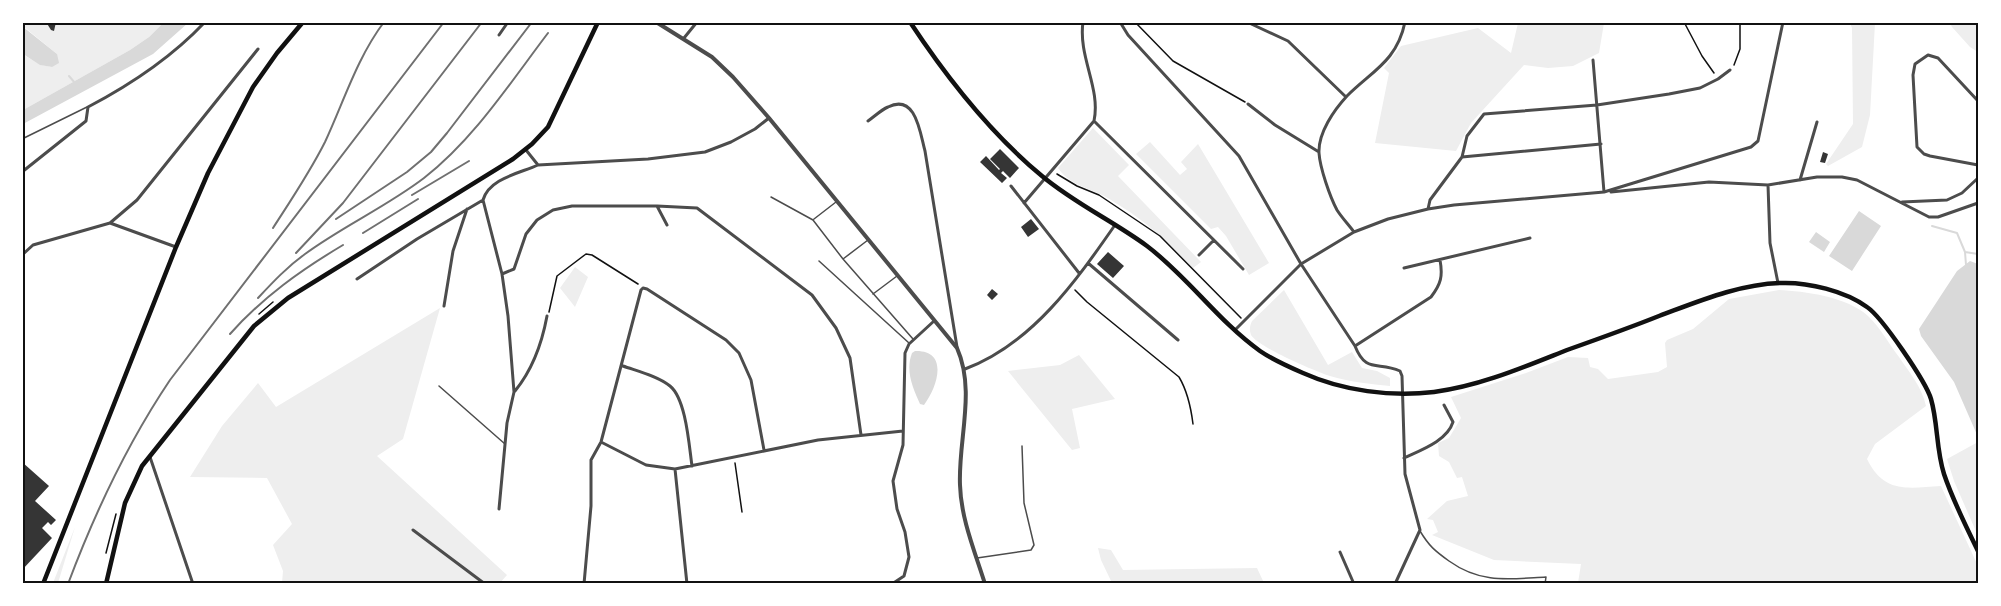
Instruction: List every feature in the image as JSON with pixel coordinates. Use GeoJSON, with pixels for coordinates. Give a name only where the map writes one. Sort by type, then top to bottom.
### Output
{"type":"FeatureCollection","features":[{"type":"Feature","properties":{"kind":"main road"},"geometry":{"type":"LineString","coordinates":[[43,584],[176,247],[208,173],[244,102],[263,71],[303,22]]}},
{"type":"Feature","properties":{"kind":"main road"},"geometry":{"type":"LineString","coordinates":[[106,584],[125,503],[137,475],[150,455],[241,341],[268,312],[526,150],[539,139],[551,121],[598,22]]}},
{"type":"Feature","properties":{"kind":"main road"},"geometry":{"type":"LineString","coordinates":[[910,22],[952,82],[1016,153],[1044,178],[1115,224],[1172,266],[1235,330],[1265,354],[1305,374],[1358,388],[1404,394],[1437,392],[1475,383],[1700,301],[1738,291],[1778,283],[1814,287],[1848,297],[1865,305],[1878,318],[1914,367],[1929,393],[1943,470],[1978,551]]}},
{"type":"Feature","properties":{"kind":"street"},"geometry":{"type":"LineString","coordinates":[[22,172],[86,121],[88,107],[153,69],[205,22]]}},
{"type":"Feature","properties":{"kind":"street"},"geometry":{"type":"LineString","coordinates":[[499,35],[508,22]]}},
{"type":"Feature","properties":{"kind":"street"},"geometry":{"type":"LineString","coordinates":[[656,22],[712,57],[769,118],[957,348]]}},
{"type":"Feature","properties":{"kind":"street"},"geometry":{"type":"LineString","coordinates":[[684,38],[697,22]]}},
{"type":"Feature","properties":{"kind":"street"},"geometry":{"type":"LineString","coordinates":[[1024,202],[1094,121],[1095,97],[1083,51],[1083,22]]}},
{"type":"Feature","properties":{"kind":"street"},"geometry":{"type":"LineString","coordinates":[[1120,22],[1128,34],[1239,156],[1301,264],[1355,346],[1362,361],[1368,365],[1393,367],[1400,370],[1404,394],[1405,474],[1420,530],[1395,584]]}},
{"type":"Feature","properties":{"kind":"street"},"geometry":{"type":"LineString","coordinates":[[1247,22],[1288,41],[1346,97]]}},
{"type":"Feature","properties":{"kind":"street"},"geometry":{"type":"LineString","coordinates":[[1354,232],[1337,210],[1319,152],[1330,118],[1346,97],[1389,58],[1402,37],[1405,22]]}},
{"type":"Feature","properties":{"kind":"street"},"geometry":{"type":"LineString","coordinates":[[1604,192],[1751,147],[1758,141],[1783,22]]}},
{"type":"Feature","properties":{"kind":"street"},"geometry":{"type":"LineString","coordinates":[[22,255],[33,245],[111,223],[137,200],[258,49]]}},
{"type":"Feature","properties":{"kind":"street"},"geometry":{"type":"LineString","coordinates":[[1978,101],[1938,58],[1928,55],[1915,64],[1913,75],[1917,147],[1930,156],[1978,165]]}},
{"type":"Feature","properties":{"kind":"street"},"geometry":{"type":"LineString","coordinates":[[1593,60],[1604,192]]}},
{"type":"Feature","properties":{"kind":"street"},"geometry":{"type":"LineString","coordinates":[[1428,208],[1430,200],[1462,157],[1467,136],[1484,114],[1597,105],[1690,90],[1718,79],[1730,70]]}},
{"type":"Feature","properties":{"kind":"street"},"geometry":{"type":"LineString","coordinates":[[1248,104],[1275,125],[1319,152]]}},
{"type":"Feature","properties":{"kind":"street"},"geometry":{"type":"LineString","coordinates":[[868,121],[888,107],[905,105],[912,110],[916,119],[925,151],[957,348],[965,369],[960,492],[967,528],[985,584]]}},
{"type":"Feature","properties":{"kind":"street"},"geometry":{"type":"LineString","coordinates":[[499,509],[507,423],[514,392],[508,316],[502,274],[483,200],[486,192],[512,173],[538,165],[698,153],[731,142],[769,118]]}},
{"type":"Feature","properties":{"kind":"street"},"geometry":{"type":"LineString","coordinates":[[1094,121],[1243,269]]}},
{"type":"Feature","properties":{"kind":"street"},"geometry":{"type":"LineString","coordinates":[[1800,180],[1817,122]]}},
{"type":"Feature","properties":{"kind":"street"},"geometry":{"type":"LineString","coordinates":[[1462,157],[1600,144]]}},
{"type":"Feature","properties":{"kind":"street"},"geometry":{"type":"LineString","coordinates":[[526,150],[538,165]]}},
{"type":"Feature","properties":{"kind":"street"},"geometry":{"type":"LineString","coordinates":[[1235,330],[1301,264],[1354,232],[1388,219],[1428,208],[1709,182],[1768,185],[1817,177],[1842,177],[1857,180],[1929,217],[1938,217],[1978,203]]}},
{"type":"Feature","properties":{"kind":"street"},"geometry":{"type":"LineString","coordinates":[[1900,202],[1947,200],[1962,193],[1978,178]]}},
{"type":"Feature","properties":{"kind":"street"},"geometry":{"type":"LineString","coordinates":[[1768,185],[1770,243],[1778,283]]}},
{"type":"Feature","properties":{"kind":"street"},"geometry":{"type":"LineString","coordinates":[[1011,186],[1079,273]]}},
{"type":"Feature","properties":{"kind":"street"},"geometry":{"type":"LineString","coordinates":[[357,279],[483,200]]}},
{"type":"Feature","properties":{"kind":"street"},"geometry":{"type":"LineString","coordinates":[[502,274],[514,269],[526,234],[532,225],[553,210],[572,206],[697,208],[812,295],[836,328],[850,358],[861,435]]}},
{"type":"Feature","properties":{"kind":"street"},"geometry":{"type":"LineString","coordinates":[[657,206],[667,225]]}},
{"type":"Feature","properties":{"kind":"street"},"geometry":{"type":"LineString","coordinates":[[444,306],[453,251],[467,208]]}},
{"type":"Feature","properties":{"kind":"street"},"geometry":{"type":"LineString","coordinates":[[111,223],[176,247]]}},
{"type":"Feature","properties":{"kind":"street"},"geometry":{"type":"LineString","coordinates":[[965,369],[986,359],[1042,318],[1088,263],[1115,224]]}},
{"type":"Feature","properties":{"kind":"street"},"geometry":{"type":"LineString","coordinates":[[1404,268],[1530,238]]}},
{"type":"Feature","properties":{"kind":"street"},"geometry":{"type":"LineString","coordinates":[[1199,255],[1214,240]]}},
{"type":"Feature","properties":{"kind":"street"},"geometry":{"type":"LineString","coordinates":[[1355,346],[1431,297],[1442,279],[1440,260]]}},
{"type":"Feature","properties":{"kind":"street"},"geometry":{"type":"LineString","coordinates":[[1088,263],[1178,340]]}},
{"type":"Feature","properties":{"kind":"street"},"geometry":{"type":"LineString","coordinates":[[584,584],[591,506],[591,460],[601,442],[643,288],[726,340],[739,353],[751,380],[764,450]]}},
{"type":"Feature","properties":{"kind":"street"},"geometry":{"type":"LineString","coordinates":[[514,392],[530,369],[543,338],[548,316]]}},
{"type":"Feature","properties":{"kind":"street"},"geometry":{"type":"LineString","coordinates":[[892,584],[904,576],[909,557],[894,491],[897,463],[903,445],[905,353],[909,344],[934,321]]}},
{"type":"Feature","properties":{"kind":"street"},"geometry":{"type":"LineString","coordinates":[[622,366],[664,382],[675,391],[683,413],[692,466]]}},
{"type":"Feature","properties":{"kind":"street"},"geometry":{"type":"LineString","coordinates":[[1404,458],[1429,447],[1451,428],[1453,422],[1444,405]]}},
{"type":"Feature","properties":{"kind":"street"},"geometry":{"type":"LineString","coordinates":[[601,442],[646,465],[675,469],[764,450],[903,431]]}},
{"type":"Feature","properties":{"kind":"street"},"geometry":{"type":"LineString","coordinates":[[150,455],[193,584]]}},
{"type":"Feature","properties":{"kind":"street"},"geometry":{"type":"LineString","coordinates":[[675,469],[687,584]]}},
{"type":"Feature","properties":{"kind":"street"},"geometry":{"type":"LineString","coordinates":[[413,530],[485,584]]}},
{"type":"Feature","properties":{"kind":"street"},"geometry":{"type":"LineString","coordinates":[[1340,552],[1354,584]]}},
{"type":"Feature","properties":{"kind":"lane"},"geometry":{"type":"LineString","coordinates":[[22,139],[88,107]]}},
{"type":"Feature","properties":{"kind":"lane"},"geometry":{"type":"LineString","coordinates":[[771,197],[813,220],[843,260],[913,340]]}},
{"type":"Feature","properties":{"kind":"lane"},"geometry":{"type":"LineString","coordinates":[[813,220],[837,201]]}},
{"type":"Feature","properties":{"kind":"lane"},"geometry":{"type":"LineString","coordinates":[[843,260],[868,240]]}},
{"type":"Feature","properties":{"kind":"lane"},"geometry":{"type":"LineString","coordinates":[[819,261],[909,344]]}},
{"type":"Feature","properties":{"kind":"lane"},"geometry":{"type":"LineString","coordinates":[[873,294],[898,275]]}},
{"type":"Feature","properties":{"kind":"lane"},"geometry":{"type":"LineString","coordinates":[[440,386],[506,445]]}},
{"type":"Feature","properties":{"kind":"lane"},"geometry":{"type":"LineString","coordinates":[[976,558],[1031,550],[1034,545],[1024,502],[1022,446]]}},
{"type":"Feature","properties":{"kind":"lane"},"geometry":{"type":"LineString","coordinates":[[1420,530],[1429,547],[1472,575],[1498,579],[1546,577],[1545,584]]}},
{"type":"Feature","properties":{"kind":"path"},"geometry":{"type":"LineString","coordinates":[[1135,22],[1173,62],[1248,104]]}},
{"type":"Feature","properties":{"kind":"path"},"geometry":{"type":"LineString","coordinates":[[1684,22],[1702,57],[1718,79]]}},
{"type":"Feature","properties":{"kind":"path"},"geometry":{"type":"LineString","coordinates":[[1730,70],[1737,62],[1740,49],[1740,22]]}},
{"type":"Feature","properties":{"kind":"path"},"geometry":{"type":"LineString","coordinates":[[1051,170],[1077,186],[1099,195],[1160,236],[1241,318]]}},
{"type":"Feature","properties":{"kind":"path"},"geometry":{"type":"LineString","coordinates":[[548,316],[557,276],[586,254],[603,261],[643,288]]}},
{"type":"Feature","properties":{"kind":"path"},"geometry":{"type":"LineString","coordinates":[[1070,285],[1179,377],[1185,387],[1193,424]]}},
{"type":"Feature","properties":{"kind":"path"},"geometry":{"type":"LineString","coordinates":[[256,317],[274,301]]}},
{"type":"Feature","properties":{"kind":"path"},"geometry":{"type":"LineString","coordinates":[[734,457],[742,512]]}},
{"type":"Feature","properties":{"kind":"path"},"geometry":{"type":"LineString","coordinates":[[106,553],[116,512]]}},
{"type":"Feature","properties":{"kind":"shaded area"},"geometry":{"type":"Polygon","coordinates":[[[23,23],[163,23],[149,37],[130,50],[23,110],[22,54],[41,65],[52,67],[57,54],[23,26],[23,23]]]}},
{"type":"Feature","properties":{"kind":"shaded area"},"geometry":{"type":"Polygon","coordinates":[[[163,23],[188,23],[153,54],[23,124],[23,110],[130,50],[149,37],[163,23]]]}},
{"type":"Feature","properties":{"kind":"shaded area"},"geometry":{"type":"Polygon","coordinates":[[[1518,23],[1604,23],[1599,53],[1573,66],[1548,68],[1524,65],[1471,123],[1456,151],[1375,143],[1389,73],[1384,68],[1401,46],[1478,28],[1511,53],[1518,23]]]}},
{"type":"Feature","properties":{"kind":"shaded area"},"geometry":{"type":"Polygon","coordinates":[[[1850,23],[1875,23],[1870,115],[1862,147],[1828,166],[1826,164],[1853,124],[1852,28],[1850,23]]]}},
{"type":"Feature","properties":{"kind":"shaded area"},"geometry":{"type":"Polygon","coordinates":[[[1950,23],[1978,23],[1978,52],[1970,47],[1950,23]]]}},
{"type":"Feature","properties":{"kind":"shaded area"},"geometry":{"type":"Polygon","coordinates":[[[22,26],[57,54],[59,63],[52,67],[40,65],[23,54],[22,26]]]}},
{"type":"Feature","properties":{"kind":"shaded area"},"geometry":{"type":"Polygon","coordinates":[[[1093,128],[1129,165],[1118,176],[1201,262],[1193,268],[1141,220],[1107,197],[1075,183],[1062,173],[1058,168],[1093,128]]]}},
{"type":"Feature","properties":{"kind":"shaded area"},"geometry":{"type":"Polygon","coordinates":[[[1150,142],[1180,175],[1187,169],[1181,162],[1198,144],[1269,263],[1249,275],[1226,236],[1218,227],[1211,229],[1136,154],[1150,142]]]}},
{"type":"Feature","properties":{"kind":"shaded area"},"geometry":{"type":"Polygon","coordinates":[[[1859,211],[1881,226],[1852,271],[1829,256],[1859,211]]]}},
{"type":"Feature","properties":{"kind":"shaded area"},"geometry":{"type":"Polygon","coordinates":[[[1816,232],[1830,242],[1824,252],[1809,242],[1816,232]]]}},
{"type":"Feature","properties":{"kind":"shaded area"},"geometry":{"type":"Polygon","coordinates":[[[1970,261],[1978,264],[1978,437],[1954,382],[1921,336],[1919,329],[1957,271],[1970,261]]]}},
{"type":"Feature","properties":{"kind":"shaded area"},"geometry":{"type":"Polygon","coordinates":[[[575,267],[588,277],[575,307],[560,288],[575,267]]]}},
{"type":"Feature","properties":{"kind":"shaded area"},"geometry":{"type":"Polygon","coordinates":[[[1284,290],[1328,365],[1352,352],[1362,368],[1377,371],[1390,378],[1390,386],[1330,376],[1288,358],[1256,340],[1250,333],[1252,321],[1284,290]]]}},
{"type":"Feature","properties":{"kind":"shaded area"},"geometry":{"type":"Polygon","coordinates":[[[1779,290],[1825,296],[1859,309],[1876,325],[1911,374],[1922,392],[1926,406],[1875,444],[1867,459],[1881,478],[1889,483],[1908,488],[1941,486],[1978,566],[1978,583],[1578,583],[1581,564],[1494,560],[1432,535],[1438,532],[1433,520],[1427,519],[1447,501],[1468,496],[1462,477],[1457,478],[1449,462],[1439,456],[1438,443],[1449,438],[1461,418],[1451,397],[1568,357],[1588,358],[1590,367],[1598,369],[1608,379],[1658,372],[1667,367],[1665,343],[1667,340],[1693,329],[1729,299],[1779,290]]]}},
{"type":"Feature","properties":{"kind":"shaded area"},"geometry":{"type":"Polygon","coordinates":[[[440,308],[403,439],[377,456],[507,575],[499,584],[282,583],[283,571],[273,545],[292,524],[267,478],[190,477],[222,426],[258,383],[276,407],[440,308]]]}},
{"type":"Feature","properties":{"kind":"shaded area"},"geometry":{"type":"Polygon","coordinates":[[[915,351],[926,352],[937,363],[936,380],[924,405],[920,404],[910,373],[910,360],[915,351]]]}},
{"type":"Feature","properties":{"kind":"shaded area"},"geometry":{"type":"Polygon","coordinates":[[[1079,355],[1115,399],[1072,409],[1080,448],[1072,450],[1008,371],[1060,365],[1079,355]]]}},
{"type":"Feature","properties":{"kind":"shaded area"},"geometry":{"type":"Polygon","coordinates":[[[1978,442],[1978,536],[1947,459],[1978,442]]]}},
{"type":"Feature","properties":{"kind":"shaded area"},"geometry":{"type":"Polygon","coordinates":[[[75,527],[58,583],[53,583],[75,527]]]}},
{"type":"Feature","properties":{"kind":"shaded area"},"geometry":{"type":"Polygon","coordinates":[[[1098,548],[1111,550],[1123,570],[1257,568],[1264,583],[1112,583],[1098,548]]]}},
{"type":"Feature","properties":{"kind":"building"},"geometry":{"type":"Polygon","coordinates":[[[46,22],[56,22],[54,31],[51,30],[46,22]]]}},
{"type":"Feature","properties":{"kind":"building"},"geometry":{"type":"Polygon","coordinates":[[[1000,149],[1019,168],[1010,178],[1003,171],[1001,173],[1007,178],[1002,183],[980,162],[986,156],[999,170],[990,159],[1000,149]]]}},
{"type":"Feature","properties":{"kind":"building"},"geometry":{"type":"Polygon","coordinates":[[[1823,152],[1828,154],[1825,163],[1820,162],[1823,152]]]}},
{"type":"Feature","properties":{"kind":"building"},"geometry":{"type":"Polygon","coordinates":[[[1031,219],[1039,229],[1028,237],[1021,227],[1031,219]]]}},
{"type":"Feature","properties":{"kind":"building"},"geometry":{"type":"Polygon","coordinates":[[[1108,252],[1124,266],[1113,278],[1097,264],[1108,252]]]}},
{"type":"Feature","properties":{"kind":"building"},"geometry":{"type":"Polygon","coordinates":[[[992,289],[998,294],[992,300],[987,295],[992,289]]]}},
{"type":"Feature","properties":{"kind":"building"},"geometry":{"type":"Polygon","coordinates":[[[22,462],[49,486],[35,501],[56,520],[51,525],[48,522],[42,528],[52,538],[22,570],[22,462]]]}},
{"type":"Feature","properties":{"kind":"waterway"},"geometry":{"type":"LineString","coordinates":[[69,76],[75,83]]}},
{"type":"Feature","properties":{"kind":"waterway"},"geometry":{"type":"LineString","coordinates":[[1932,226],[1957,233],[1965,252],[1966,265]]}},
{"type":"Feature","properties":{"kind":"waterway"},"geometry":{"type":"LineString","coordinates":[[1965,252],[1978,254]]}},
{"type":"Feature","properties":{"kind":"railway"},"geometry":{"type":"LineString","coordinates":[[273,228],[319,153],[358,65],[384,22]]}},
{"type":"Feature","properties":{"kind":"railway"},"geometry":{"type":"LineString","coordinates":[[68,584],[113,479],[154,404],[170,380],[444,22]]}},
{"type":"Feature","properties":{"kind":"railway"},"geometry":{"type":"LineString","coordinates":[[296,253],[343,203],[482,22]]}},
{"type":"Feature","properties":{"kind":"railway"},"geometry":{"type":"LineString","coordinates":[[336,219],[407,172],[431,152],[532,22]]}},
{"type":"Feature","properties":{"kind":"railway"},"geometry":{"type":"LineString","coordinates":[[258,298],[286,269],[305,254],[410,188],[442,163],[491,110],[548,33]]}},
{"type":"Feature","properties":{"kind":"railway"},"geometry":{"type":"LineString","coordinates":[[412,195],[469,161]]}},
{"type":"Feature","properties":{"kind":"railway"},"geometry":{"type":"LineString","coordinates":[[363,233],[418,199]]}},
{"type":"Feature","properties":{"kind":"railway"},"geometry":{"type":"LineString","coordinates":[[230,334],[283,285],[343,245]]}}]}
